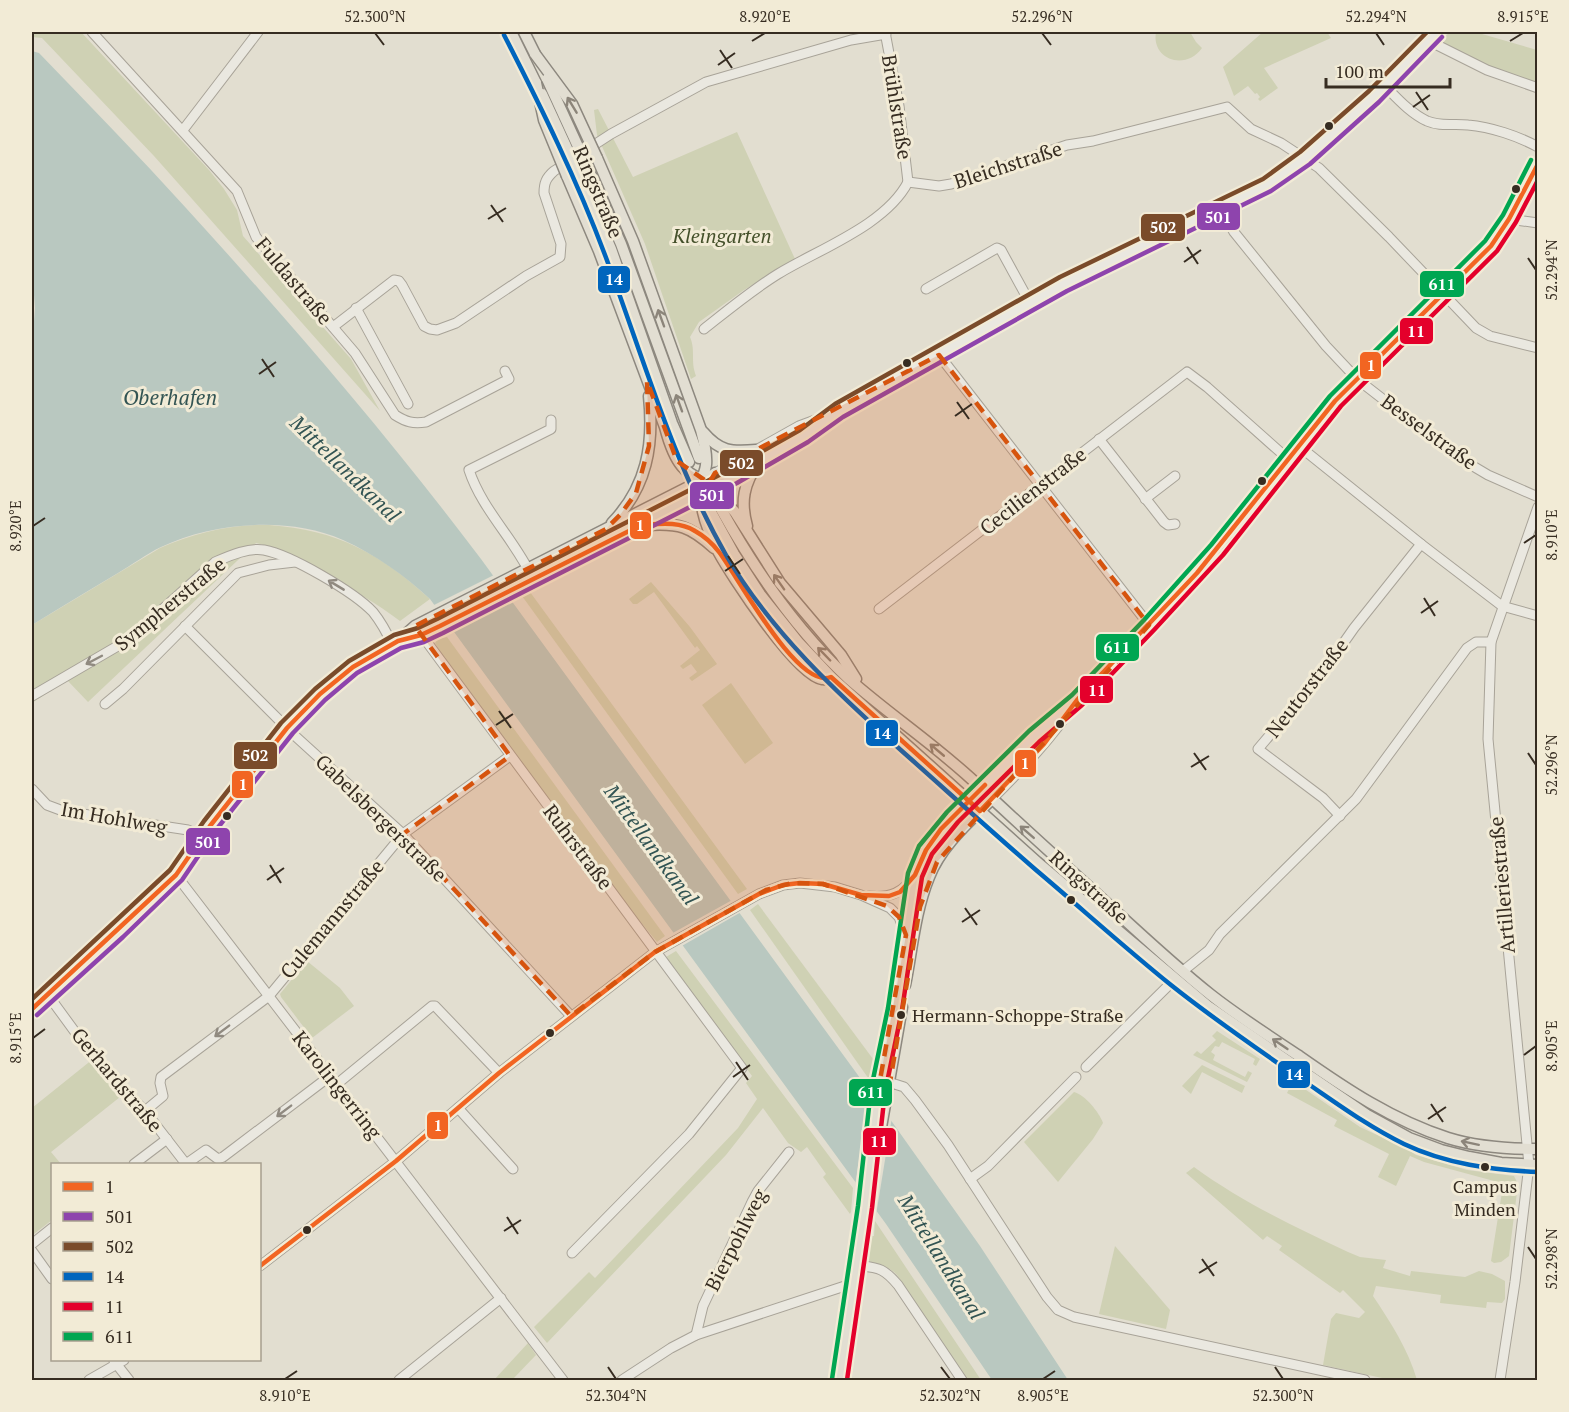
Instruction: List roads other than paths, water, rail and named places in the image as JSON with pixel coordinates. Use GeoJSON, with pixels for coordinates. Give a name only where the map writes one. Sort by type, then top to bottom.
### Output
{"type":"FeatureCollection","features":[{"type":"Feature","properties":{"kind":"main road","name":"Ringstraße"},"geometry":{"type":"LineString","coordinates":[[511,32],[621,244],[694,460]]}},
{"type":"Feature","properties":{"kind":"main road","name":"Ringstraße"},"geometry":{"type":"LineString","coordinates":[[524,32],[582,167]]}},
{"type":"Feature","properties":{"kind":"main road"},"geometry":{"type":"LineString","coordinates":[[535,54],[572,104],[633,241],[707,450],[708,464],[703,510],[718,551],[746,596],[791,655],[814,676],[822,679],[831,677]]}},
{"type":"Feature","properties":{"kind":"main road"},"geometry":{"type":"LineString","coordinates":[[536,83],[543,120],[599,251],[677,461],[687,472],[706,484],[728,504],[780,583],[841,655],[867,694]]}},
{"type":"Feature","properties":{"kind":"main road"},"geometry":{"type":"LineString","coordinates":[[606,529],[629,505],[643,473],[649,446],[651,417],[647,381]]}},
{"type":"Feature","properties":{"kind":"main road"},"geometry":{"type":"LineString","coordinates":[[701,430],[711,442],[723,450],[732,452],[756,450]]}},
{"type":"Feature","properties":{"kind":"main road"},"geometry":{"type":"LineString","coordinates":[[749,535],[742,499],[747,482],[758,463]]}},
{"type":"Feature","properties":{"kind":"main road"},"geometry":{"type":"LineString","coordinates":[[32,1009],[176,875],[287,728],[337,679],[395,642],[418,631],[440,626],[692,499],[706,484]]}},
{"type":"Feature","properties":{"kind":"main road"},"geometry":{"type":"LineString","coordinates":[[418,631],[433,617],[528,568],[606,529],[706,484]]}},
{"type":"Feature","properties":{"kind":"main road","name":"Ringstraße"},"geometry":{"type":"LineString","coordinates":[[1533,1149],[1490,1147],[1461,1142],[1422,1128],[1374,1106],[1179,975],[980,811],[831,677],[799,643],[760,594],[734,554],[716,511],[795,622],[830,660],[867,694],[982,788],[1179,975],[1238,1027],[1389,1128],[1426,1145],[1455,1154],[1496,1162],[1533,1165]]}},
{"type":"Feature","properties":{"kind":"main road"},"geometry":{"type":"LineString","coordinates":[[641,525],[685,526],[703,537],[718,551]]}},
{"type":"Feature","properties":{"kind":"main road"},"geometry":{"type":"LineString","coordinates":[[839,1380],[915,875],[933,840],[982,788]]}},
{"type":"Feature","properties":{"kind":"main road"},"geometry":{"type":"LineString","coordinates":[[865,1207],[886,1102],[883,1084],[926,884],[948,845],[992,799]]}},
{"type":"Feature","properties":{"kind":"street","name":"Fuldastraße"},"geometry":{"type":"LineString","coordinates":[[92,32],[237,191],[256,237],[355,353],[395,415],[414,424],[426,422],[509,379],[505,371]]}},
{"type":"Feature","properties":{"kind":"street"},"geometry":{"type":"LineString","coordinates":[[183,130],[258,32]]}},
{"type":"Feature","properties":{"kind":"street"},"geometry":{"type":"LineString","coordinates":[[333,327],[389,282],[399,281],[423,326],[430,330],[437,330],[451,326],[526,276],[560,257],[561,244],[544,193],[544,184],[548,176],[582,152],[610,134],[706,82],[851,40],[885,33]]}},
{"type":"Feature","properties":{"kind":"street","name":"Brühlstraße"},"geometry":{"type":"LineString","coordinates":[[885,33],[899,106],[908,182]]}},
{"type":"Feature","properties":{"kind":"street"},"geometry":{"type":"LineString","coordinates":[[706,484],[758,463],[804,436],[839,411],[1030,303],[1107,262],[1267,185],[1305,158],[1384,85],[1432,34]]}},
{"type":"Feature","properties":{"kind":"street"},"geometry":{"type":"LineString","coordinates":[[1432,34],[1435,44],[1487,70],[1538,88]]}},
{"type":"Feature","properties":{"kind":"street"},"geometry":{"type":"LineString","coordinates":[[1384,85],[1411,111],[1428,121],[1446,126],[1471,125],[1525,140],[1538,147]]}},
{"type":"Feature","properties":{"kind":"street","name":"Bleichstraße"},"geometry":{"type":"LineString","coordinates":[[908,182],[939,186],[951,184],[1014,165],[1043,152],[1227,107],[1251,129],[1281,143],[1305,158]]}},
{"type":"Feature","properties":{"kind":"street"},"geometry":{"type":"LineString","coordinates":[[1305,158],[1319,168],[1374,222],[1469,322],[1484,333],[1538,348]]}},
{"type":"Feature","properties":{"kind":"street"},"geometry":{"type":"LineString","coordinates":[[982,788],[1039,732],[1077,700],[1149,625],[1217,550],[1335,401],[1491,246],[1509,219],[1538,163]]}},
{"type":"Feature","properties":{"kind":"street"},"geometry":{"type":"LineString","coordinates":[[704,329],[777,275],[884,212],[896,202],[908,182]]}},
{"type":"Feature","properties":{"kind":"street","name":"Besselstraße"},"geometry":{"type":"LineString","coordinates":[[1221,209],[1241,241],[1326,346],[1357,379],[1456,456],[1488,475],[1538,497]]}},
{"type":"Feature","properties":{"kind":"street"},"geometry":{"type":"LineString","coordinates":[[1509,219],[1538,223]]}},
{"type":"Feature","properties":{"kind":"street"},"geometry":{"type":"LineString","coordinates":[[926,289],[997,248],[1001,250],[1030,303]]}},
{"type":"Feature","properties":{"kind":"street","name":"Fuldastraße"},"geometry":{"type":"LineString","coordinates":[[356,308],[408,404]]}},
{"type":"Feature","properties":{"kind":"street"},"geometry":{"type":"LineString","coordinates":[[939,355],[1149,625]]}},
{"type":"Feature","properties":{"kind":"street","name":"Cecilienstraße"},"geometry":{"type":"LineString","coordinates":[[879,609],[1187,372],[1288,459]]}},
{"type":"Feature","properties":{"kind":"street"},"geometry":{"type":"LineString","coordinates":[[706,484],[756,450],[799,426],[839,411]]}},
{"type":"Feature","properties":{"kind":"street"},"geometry":{"type":"LineString","coordinates":[[533,579],[475,486],[470,470],[551,429],[551,420]]}},
{"type":"Feature","properties":{"kind":"street"},"geometry":{"type":"LineString","coordinates":[[1099,440],[1164,522],[1168,525],[1175,524]]}},
{"type":"Feature","properties":{"kind":"street"},"geometry":{"type":"LineString","coordinates":[[1299,446],[1502,606],[1538,616]]}},
{"type":"Feature","properties":{"kind":"street"},"geometry":{"type":"LineString","coordinates":[[1145,499],[1176,476]]}},
{"type":"Feature","properties":{"kind":"street","name":"Artilleriestraße"},"geometry":{"type":"LineString","coordinates":[[1500,1380],[1533,1165],[1533,1149],[1488,740],[1491,642],[1538,507]]}},
{"type":"Feature","properties":{"kind":"street","name":"Neutorstraße"},"geometry":{"type":"LineString","coordinates":[[1340,816],[1323,798],[1258,749],[1321,675],[1354,628],[1421,544]]}},
{"type":"Feature","properties":{"kind":"street","name":"Sympherstraße"},"geometry":{"type":"LineString","coordinates":[[32,696],[128,640],[215,562],[232,555],[262,549],[285,556],[356,597],[373,613],[395,642]]}},
{"type":"Feature","properties":{"kind":"street"},"geometry":{"type":"LineString","coordinates":[[105,704],[123,689],[238,573],[269,565],[295,562]]}},
{"type":"Feature","properties":{"kind":"street","name":"Gabelsbergerstraße"},"geometry":{"type":"LineString","coordinates":[[185,626],[287,728],[403,834],[571,1016]]}},
{"type":"Feature","properties":{"kind":"street","name":"Ruhrstraße"},"geometry":{"type":"LineString","coordinates":[[418,631],[742,1068],[689,1134],[572,1253]]}},
{"type":"Feature","properties":{"kind":"street"},"geometry":{"type":"LineString","coordinates":[[1086,1067],[1179,975],[1209,950],[1220,934],[1356,799],[1467,648],[1476,642],[1491,642]]}},
{"type":"Feature","properties":{"kind":"street"},"geometry":{"type":"LineString","coordinates":[[992,799],[1040,748],[1068,715],[1077,700]]}},
{"type":"Feature","properties":{"kind":"street","name":"Culemannstraße"},"geometry":{"type":"LineString","coordinates":[[145,1111],[163,1096],[159,1080],[161,1077],[269,996],[403,834],[510,756]]}},
{"type":"Feature","properties":{"kind":"street","name":"Im Hohlweg"},"geometry":{"type":"LineString","coordinates":[[32,789],[47,805],[63,811],[188,830],[201,840]]}},
{"type":"Feature","properties":{"kind":"street","name":"Karolingerring"},"geometry":{"type":"LineString","coordinates":[[176,875],[563,1380]]}},
{"type":"Feature","properties":{"kind":"street"},"geometry":{"type":"LineString","coordinates":[[861,895],[893,895],[904,889],[915,875]]}},
{"type":"Feature","properties":{"kind":"street"},"geometry":{"type":"LineString","coordinates":[[261,1263],[396,1161],[499,1073],[655,952],[753,897],[783,885],[823,884],[861,895],[895,912],[902,921],[906,935]]}},
{"type":"Feature","properties":{"kind":"street","name":"Gerhardstraße"},"geometry":{"type":"LineString","coordinates":[[48,995],[98,1062],[145,1111],[185,1163]]}},
{"type":"Feature","properties":{"kind":"street"},"geometry":{"type":"LineString","coordinates":[[187,1163],[206,1150],[215,1158],[222,1157],[334,1080],[432,1006],[435,1006],[499,1073]]}},
{"type":"Feature","properties":{"kind":"street"},"geometry":{"type":"LineString","coordinates":[[970,1179],[988,1166],[1076,1077]]}},
{"type":"Feature","properties":{"kind":"street"},"geometry":{"type":"LineString","coordinates":[[883,1084],[904,1087],[915,1100],[1058,1311],[1074,1317],[1365,1380]]}},
{"type":"Feature","properties":{"kind":"street"},"geometry":{"type":"LineString","coordinates":[[458,1108],[513,1169]]}},
{"type":"Feature","properties":{"kind":"street"},"geometry":{"type":"LineString","coordinates":[[136,1163],[166,1139]]}},
{"type":"Feature","properties":{"kind":"street","name":"Bierpohlweg"},"geometry":{"type":"LineString","coordinates":[[696,1335],[703,1306],[752,1202],[789,1152]]}},
{"type":"Feature","properties":{"kind":"street"},"geometry":{"type":"LineString","coordinates":[[32,1244],[51,1229]]}},
{"type":"Feature","properties":{"kind":"street"},"geometry":{"type":"LineString","coordinates":[[32,1251],[51,1278]]}},
{"type":"Feature","properties":{"kind":"street"},"geometry":{"type":"LineString","coordinates":[[856,1265],[888,1272],[962,1380]]}},
{"type":"Feature","properties":{"kind":"street"},"geometry":{"type":"LineString","coordinates":[[622,1380],[670,1348],[696,1335],[854,1283]]}},
{"type":"Feature","properties":{"kind":"street"},"geometry":{"type":"LineString","coordinates":[[399,1380],[501,1298]]}},
{"type":"Feature","properties":{"kind":"street"},"geometry":{"type":"LineString","coordinates":[[89,1380],[118,1361],[129,1380]]}},
{"type":"Feature","properties":{"kind":"water","name":"Oberhafen"},"geometry":{"type":"Polygon","coordinates":[[[32,51],[39,53],[150,169],[338,380],[411,469],[481,559],[890,1119],[980,1246],[1068,1380],[992,1380],[886,1224],[430,599],[400,574],[355,546],[322,532],[275,525],[227,527],[204,532],[161,547],[32,625],[32,348],[35,308],[32,269],[32,51]]]}},
{"type":"Feature","properties":{"kind":"place","name":"Hermann-Schoppe-Straße"},"geometry":{"type":"Point","coordinates":[901,1015]}},
{"type":"Feature","properties":{"kind":"place","name":"Campus Minden"},"geometry":{"type":"Point","coordinates":[1485,1167]}},
{"type":"Feature","properties":{"kind":"park label","name":"Kleingarten"},"geometry":{"type":"Point","coordinates":[722,236]}},
{"type":"Feature","properties":{"kind":"water label","name":"Mittellandkanal"},"geometry":{"type":"Point","coordinates":[345,469]}},
{"type":"Feature","properties":{"kind":"water label","name":"Mittellandkanal"},"geometry":{"type":"Point","coordinates":[651,845]}},
{"type":"Feature","properties":{"kind":"water label","name":"Mittellandkanal"},"geometry":{"type":"Point","coordinates":[941,1257]}}]}
